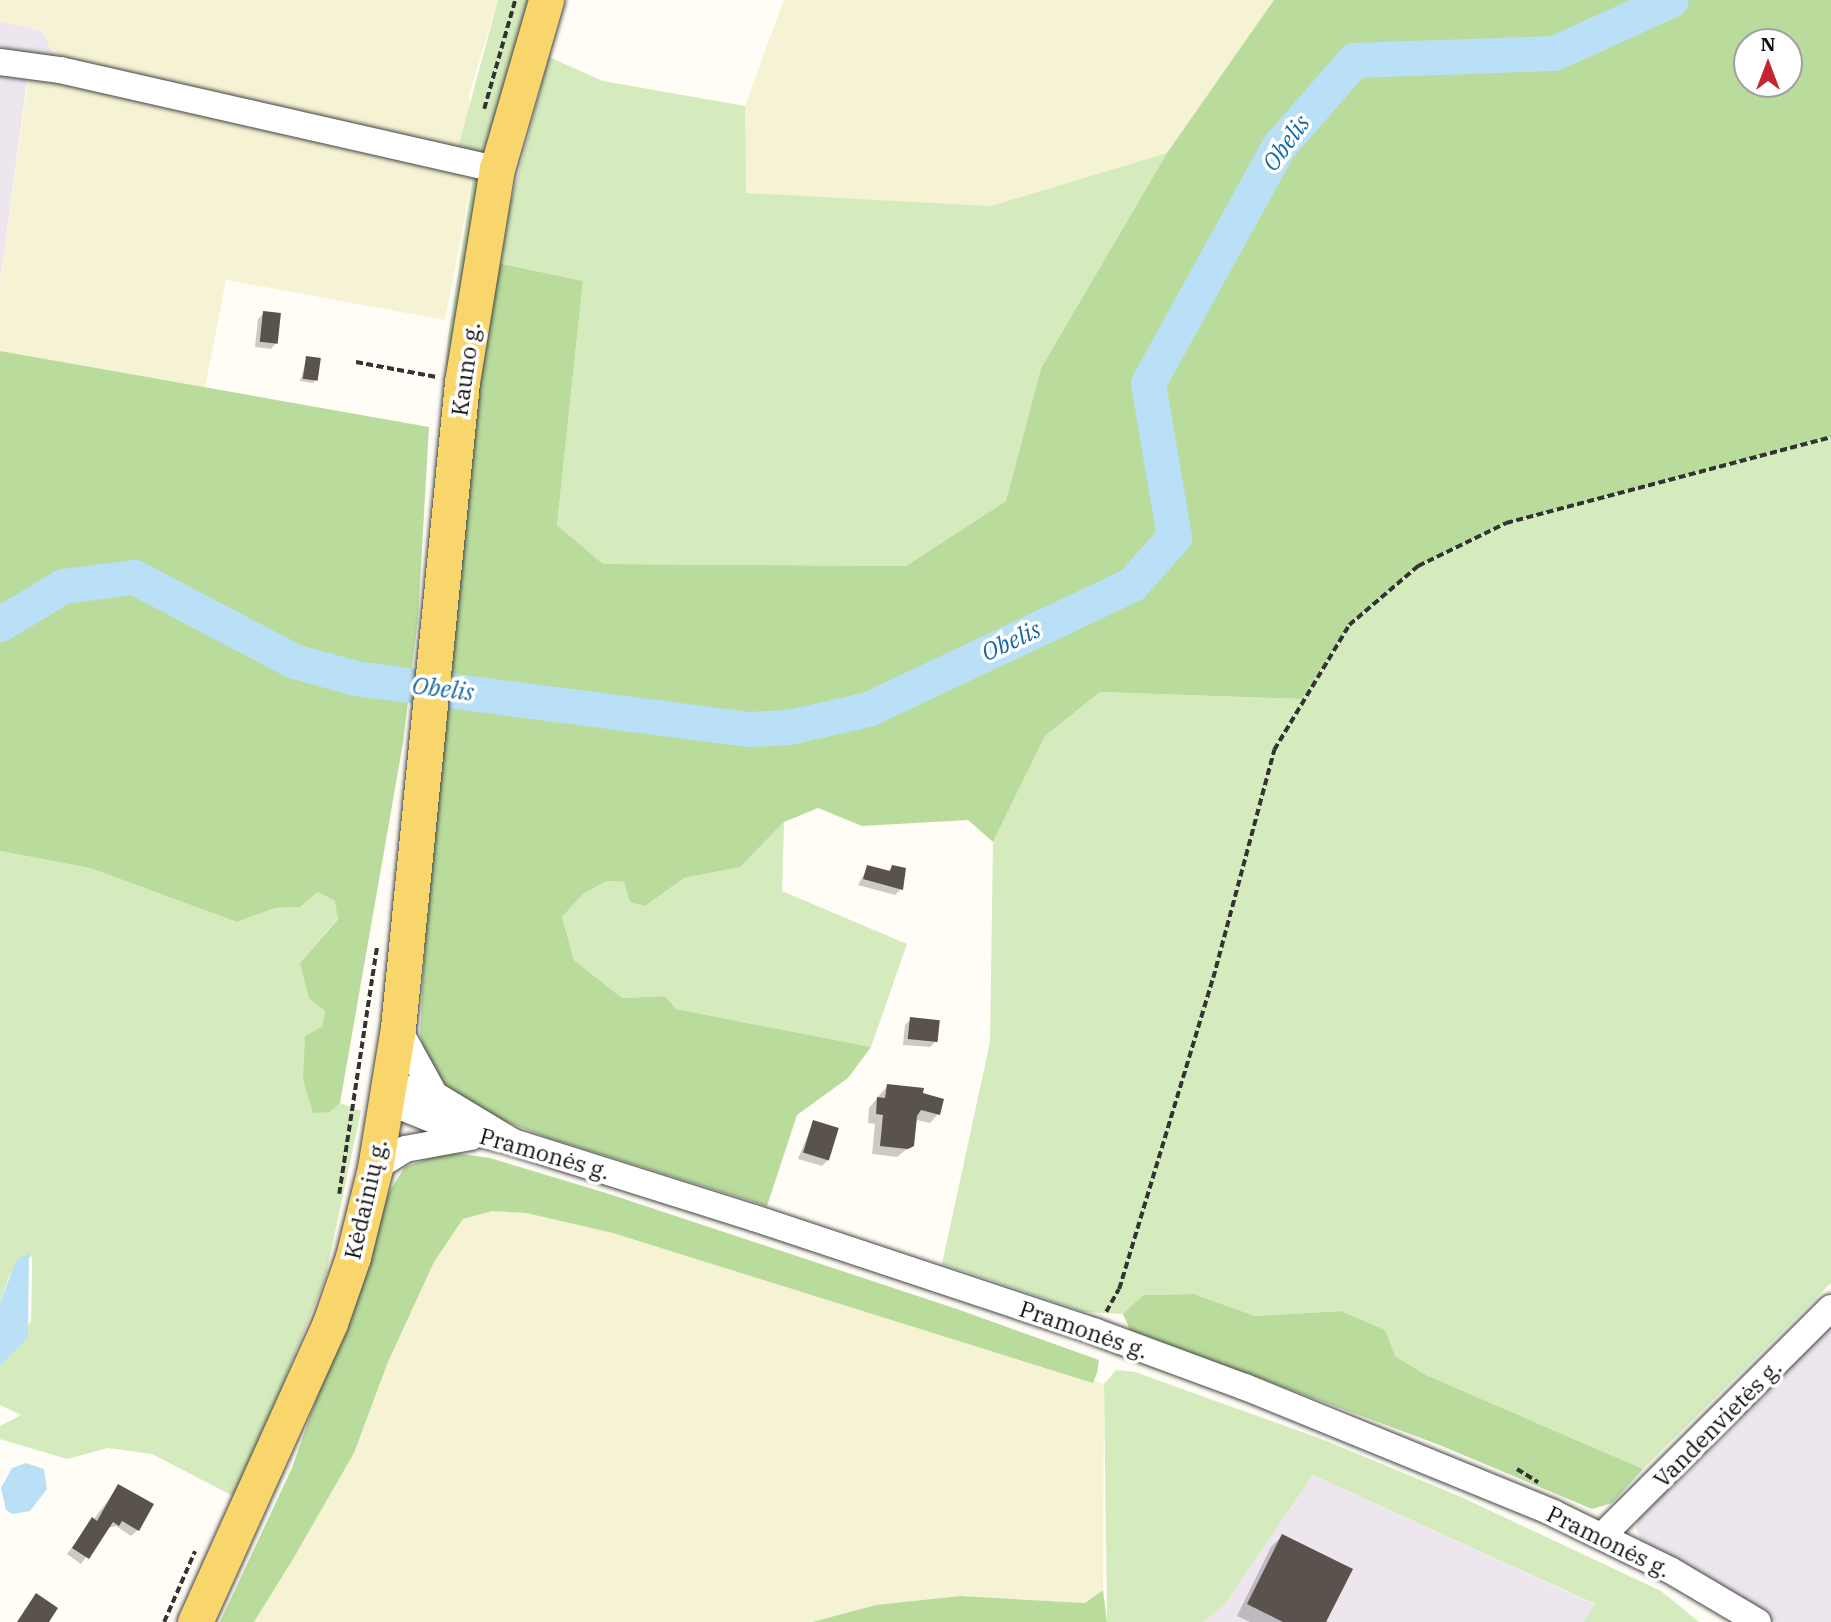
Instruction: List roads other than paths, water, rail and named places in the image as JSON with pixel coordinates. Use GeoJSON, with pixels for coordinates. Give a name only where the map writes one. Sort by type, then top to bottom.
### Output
{"type":"FeatureCollection","features":[{"type":"Feature","properties":{"kind":"main road","name":"Kauno g."},"geometry":{"type":"LineString","coordinates":[[423,745],[462,382],[498,169],[546,0]]}},
{"type":"Feature","properties":{"kind":"main road","name":"Kėdainių g."},"geometry":{"type":"LineString","coordinates":[[195,1622],[330,1323],[353,1257],[389,1093],[398,1028],[423,745]]}},
{"type":"Feature","properties":{"kind":"street"},"geometry":{"type":"LineString","coordinates":[[0,62],[60,70],[498,169]]}},
{"type":"Feature","properties":{"kind":"street"},"geometry":{"type":"LineString","coordinates":[[398,1028],[435,1095]]}},
{"type":"Feature","properties":{"kind":"street"},"geometry":{"type":"LineString","coordinates":[[389,1093],[416,1088],[435,1095],[501,1139]]}},
{"type":"Feature","properties":{"kind":"street","name":"Pramonės g."},"geometry":{"type":"LineString","coordinates":[[389,1093],[399,1106],[414,1113],[1096,1332],[1443,1465],[1602,1536],[1758,1622]]}},
{"type":"Feature","properties":{"kind":"street"},"geometry":{"type":"LineString","coordinates":[[374,1168],[417,1146],[501,1139]]}},
{"type":"Feature","properties":{"kind":"street","name":"Vandenvietės g."},"geometry":{"type":"LineString","coordinates":[[1602,1536],[1831,1308]]}},
{"type":"Feature","properties":{"kind":"water"},"geometry":{"type":"Polygon","coordinates":[[[29,1252],[28,1337],[0,1366],[0,1303],[16,1261],[29,1252]]]}},
{"type":"Feature","properties":{"kind":"water"},"geometry":{"type":"Polygon","coordinates":[[[26,1463],[44,1469],[47,1489],[30,1511],[12,1514],[6,1510],[1,1488],[12,1468],[26,1463]]]}},
{"type":"Feature","properties":{"kind":"waterway","name":"Obelis"},"geometry":{"type":"LineString","coordinates":[[0,624],[63,586],[134,577],[294,661],[355,678],[749,729],[789,727],[868,709],[1132,584],[1174,537],[1148,383],[1279,146],[1354,60],[1554,53],[1671,0]]}}]}
